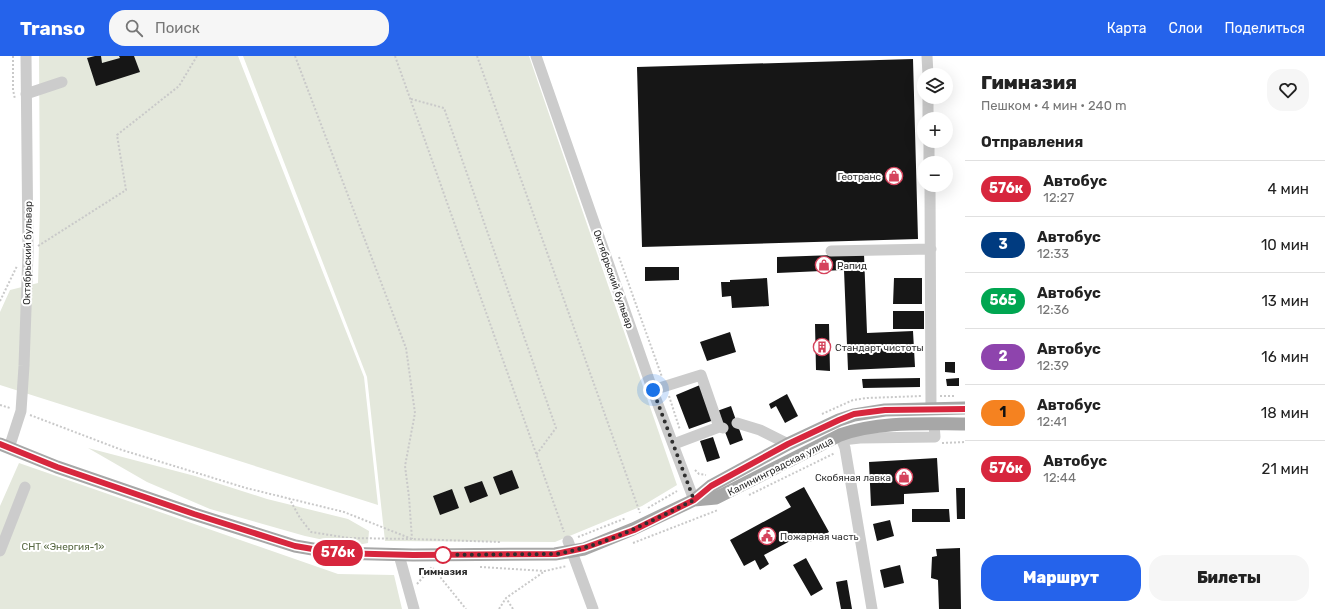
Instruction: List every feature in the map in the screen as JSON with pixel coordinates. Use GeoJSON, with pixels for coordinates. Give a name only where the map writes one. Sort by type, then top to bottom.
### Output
{"type":"FeatureCollection","features":[{"type":"Feature","properties":{"kind":"main road","name":"Калининградская улица"},"geometry":{"type":"LineString","coordinates":[[694,500],[711,486],[788,444],[854,414],[885,410],[965,408]]}},
{"type":"Feature","properties":{"kind":"main road","name":"Калининградская улица"},"geometry":{"type":"LineString","coordinates":[[694,500],[716,498],[854,431],[871,427],[965,424]]}},
{"type":"Feature","properties":{"kind":"main road"},"geometry":{"type":"LineString","coordinates":[[4,446],[57,467],[180,509],[295,546],[336,553],[399,555],[556,554],[570,546],[596,545],[634,530],[694,500]]}},
{"type":"Feature","properties":{"kind":"street","name":"Октябрьский бульвар"},"geometry":{"type":"LineString","coordinates":[[4,446],[21,411],[24,366],[28,252],[26,56]]}},
{"type":"Feature","properties":{"kind":"street","name":"Октябрьский бульвар"},"geometry":{"type":"LineString","coordinates":[[536,56],[653,390],[694,500]]}},
{"type":"Feature","properties":{"kind":"street"},"geometry":{"type":"LineString","coordinates":[[927,56],[928,68]]}},
{"type":"Feature","properties":{"kind":"street"},"geometry":{"type":"LineString","coordinates":[[26,94],[62,82]]}},
{"type":"Feature","properties":{"kind":"street"},"geometry":{"type":"LineString","coordinates":[[930,192],[931,409]]}},
{"type":"Feature","properties":{"kind":"street"},"geometry":{"type":"LineString","coordinates":[[831,251],[931,248]]}},
{"type":"Feature","properties":{"kind":"street"},"geometry":{"type":"LineString","coordinates":[[653,390],[701,375],[721,427],[674,444]]}},
{"type":"Feature","properties":{"kind":"street"},"geometry":{"type":"LineString","coordinates":[[737,423],[760,430],[788,444]]}},
{"type":"Feature","properties":{"kind":"street"},"geometry":{"type":"LineString","coordinates":[[841,438],[845,448],[872,609]]}},
{"type":"Feature","properties":{"kind":"street"},"geometry":{"type":"LineString","coordinates":[[0,551],[25,487]]}},
{"type":"Feature","properties":{"kind":"street"},"geometry":{"type":"LineString","coordinates":[[570,546],[593,609]]}},
{"type":"Feature","properties":{"kind":"street"},"geometry":{"type":"LineString","coordinates":[[399,555],[414,609]]}},
{"type":"Feature","properties":{"kind":"path"},"geometry":{"type":"LineString","coordinates":[[28,252],[126,190],[117,136],[179,86],[198,56]]}},
{"type":"Feature","properties":{"kind":"path"},"geometry":{"type":"LineString","coordinates":[[295,56],[406,348],[416,413],[405,466],[412,539]]}},
{"type":"Feature","properties":{"kind":"path"},"geometry":{"type":"LineString","coordinates":[[395,56],[536,455],[570,546],[632,516]]}},
{"type":"Feature","properties":{"kind":"path"},"geometry":{"type":"LineString","coordinates":[[477,56],[640,513],[677,491]]}},
{"type":"Feature","properties":{"kind":"path"},"geometry":{"type":"LineString","coordinates":[[410,99],[444,108],[556,428],[536,455]]}},
{"type":"Feature","properties":{"kind":"path"},"geometry":{"type":"LineString","coordinates":[[0,301],[17,265]]}},
{"type":"Feature","properties":{"kind":"path"},"geometry":{"type":"LineString","coordinates":[[0,405],[21,411],[122,450],[246,488],[344,512],[412,539]]}},
{"type":"Feature","properties":{"kind":"path"},"geometry":{"type":"LineString","coordinates":[[289,498],[310,532],[349,538],[503,542]]}},
{"type":"Feature","properties":{"kind":"path"},"geometry":{"type":"LineString","coordinates":[[415,587],[432,567],[466,609]]}},
{"type":"Feature","properties":{"kind":"path"},"geometry":{"type":"LineString","coordinates":[[499,609],[506,598],[545,571]]}},
{"type":"Feature","properties":{"kind":"path"},"geometry":{"type":"LineString","coordinates":[[506,598],[513,609]]}},
{"type":"Feature","properties":{"kind":"green space"},"geometry":{"type":"Polygon","coordinates":[[[39,56],[238,56],[364,377],[378,505],[0,385],[0,312],[10,290],[38,283],[40,206],[39,56]]]}},
{"type":"Feature","properties":{"kind":"green space"},"geometry":{"type":"Polygon","coordinates":[[[243,56],[529,56],[677,485],[642,506],[555,542],[385,541],[367,377],[243,56]]]}},
{"type":"Feature","properties":{"kind":"green space"},"geometry":{"type":"Polygon","coordinates":[[[88,448],[195,476],[267,499],[348,519],[369,531],[368,543],[352,546],[305,536],[210,509],[147,482],[88,448]]]}},
{"type":"Feature","properties":{"kind":"green space","name":"СНТ «Энергия-1»"},"geometry":{"type":"Polygon","coordinates":[[[19,463],[338,574],[394,575],[402,609],[0,609],[0,506],[19,463]]]}},
{"type":"Feature","properties":{"kind":"building"},"geometry":{"type":"Polygon","coordinates":[[[101,56],[102,63],[120,58],[119,56],[134,56],[140,72],[96,86],[87,58],[101,56]]]}},
{"type":"Feature","properties":{"kind":"building"},"geometry":{"type":"Polygon","coordinates":[[[913,59],[918,239],[642,247],[637,67],[913,59]]]}},
{"type":"Feature","properties":{"kind":"building"},"geometry":{"type":"Polygon","coordinates":[[[864,254],[867,333],[913,331],[915,367],[848,370],[844,270],[777,273],[777,257],[864,254]]]}},
{"type":"Feature","properties":{"kind":"building"},"geometry":{"type":"Polygon","coordinates":[[[645,267],[679,267],[679,280],[645,281],[645,267]]]}},
{"type":"Feature","properties":{"kind":"building"},"geometry":{"type":"Polygon","coordinates":[[[767,278],[769,306],[732,308],[731,296],[722,297],[721,282],[730,282],[730,280],[767,278]]]}},
{"type":"Feature","properties":{"kind":"building"},"geometry":{"type":"Polygon","coordinates":[[[894,278],[922,278],[922,304],[893,304],[894,278]]]}},
{"type":"Feature","properties":{"kind":"building"},"geometry":{"type":"Polygon","coordinates":[[[893,311],[924,311],[924,329],[893,329],[893,311]]]}},
{"type":"Feature","properties":{"kind":"building","name":"Стандарт чистоты"},"geometry":{"type":"Polygon","coordinates":[[[815,324],[829,324],[830,371],[816,370],[815,324]]]}},
{"type":"Feature","properties":{"kind":"building"},"geometry":{"type":"Polygon","coordinates":[[[730,332],[736,352],[707,361],[700,342],[730,332]]]}},
{"type":"Feature","properties":{"kind":"building"},"geometry":{"type":"Polygon","coordinates":[[[945,362],[955,362],[955,373],[945,372],[945,362]]]}},
{"type":"Feature","properties":{"kind":"building"},"geometry":{"type":"Polygon","coordinates":[[[920,378],[920,387],[863,388],[862,379],[920,378]]]}},
{"type":"Feature","properties":{"kind":"building"},"geometry":{"type":"Polygon","coordinates":[[[959,378],[959,386],[947,386],[946,379],[959,378]]]}},
{"type":"Feature","properties":{"kind":"building"},"geometry":{"type":"Polygon","coordinates":[[[700,385],[714,420],[689,429],[676,395],[700,385]]]}},
{"type":"Feature","properties":{"kind":"building"},"geometry":{"type":"Polygon","coordinates":[[[787,394],[798,416],[785,423],[776,406],[771,409],[769,404],[787,394]]]}},
{"type":"Feature","properties":{"kind":"building"},"geometry":{"type":"Polygon","coordinates":[[[731,406],[743,440],[730,445],[717,411],[731,406]]]}},
{"type":"Feature","properties":{"kind":"building"},"geometry":{"type":"Polygon","coordinates":[[[713,437],[720,458],[707,462],[700,441],[713,437]]]}},
{"type":"Feature","properties":{"kind":"building","name":"Скобяная лавка"},"geometry":{"type":"Polygon","coordinates":[[[937,458],[939,492],[904,494],[904,504],[871,506],[869,462],[937,458]]]}},
{"type":"Feature","properties":{"kind":"building"},"geometry":{"type":"Polygon","coordinates":[[[512,470],[519,488],[500,495],[493,477],[512,470]]]}},
{"type":"Feature","properties":{"kind":"building"},"geometry":{"type":"Polygon","coordinates":[[[482,481],[488,496],[470,503],[464,487],[482,481]]]}},
{"type":"Feature","properties":{"kind":"building","name":"Пожарная часть"},"geometry":{"type":"Polygon","coordinates":[[[804,487],[829,532],[810,542],[805,533],[764,555],[769,564],[760,570],[755,560],[744,566],[730,540],[791,507],[785,497],[804,487]]]}},
{"type":"Feature","properties":{"kind":"building"},"geometry":{"type":"Polygon","coordinates":[[[956,488],[965,488],[965,519],[957,519],[956,488]]]}},
{"type":"Feature","properties":{"kind":"building"},"geometry":{"type":"Polygon","coordinates":[[[452,489],[459,508],[440,515],[433,496],[452,489]]]}},
{"type":"Feature","properties":{"kind":"building"},"geometry":{"type":"Polygon","coordinates":[[[912,509],[949,509],[950,522],[912,522],[912,509]]]}},
{"type":"Feature","properties":{"kind":"building"},"geometry":{"type":"Polygon","coordinates":[[[890,520],[894,536],[877,541],[873,524],[890,520]]]}},
{"type":"Feature","properties":{"kind":"building"},"geometry":{"type":"Polygon","coordinates":[[[960,548],[961,609],[939,609],[938,580],[931,578],[932,557],[937,556],[936,549],[960,548]]]}},
{"type":"Feature","properties":{"kind":"building"},"geometry":{"type":"Polygon","coordinates":[[[806,558],[823,589],[811,596],[793,565],[806,558]]]}},
{"type":"Feature","properties":{"kind":"building"},"geometry":{"type":"Polygon","coordinates":[[[900,565],[904,583],[884,588],[880,570],[900,565]]]}},
{"type":"Feature","properties":{"kind":"building"},"geometry":{"type":"Polygon","coordinates":[[[847,580],[852,609],[841,609],[836,582],[847,580]]]}},
{"type":"Feature","properties":{"kind":"bus line","name":"576к"},"geometry":{"type":"LineString","coordinates":[[0,444],[57,467],[194,514],[295,546],[336,553],[413,555],[556,554],[596,545],[634,530],[694,500],[711,486],[788,444],[854,414],[885,410],[965,409]]}},
{"type":"Feature","properties":{"kind":"place","name":"Геотранс"},"geometry":{"type":"Point","coordinates":[894,176]}},
{"type":"Feature","properties":{"kind":"place","name":"Рапид"},"geometry":{"type":"Point","coordinates":[824,265]}},
{"type":"Feature","properties":{"kind":"place","name":"Стандарт чистоты"},"geometry":{"type":"Point","coordinates":[822,347]}},
{"type":"Feature","properties":{"kind":"place","name":"Скобяная лавка"},"geometry":{"type":"Point","coordinates":[904,477]}},
{"type":"Feature","properties":{"kind":"place","name":"Пожарная часть"},"geometry":{"type":"Point","coordinates":[767,536]}},
{"type":"Feature","properties":{"kind":"place","name":"Гимназия"},"geometry":{"type":"Point","coordinates":[443,555]}},
{"type":"Feature","properties":{"kind":"route"},"geometry":{"type":"LineString","coordinates":[[443,555],[556,554],[572,551],[596,545],[634,530],[694,500],[653,390]]}}]}
